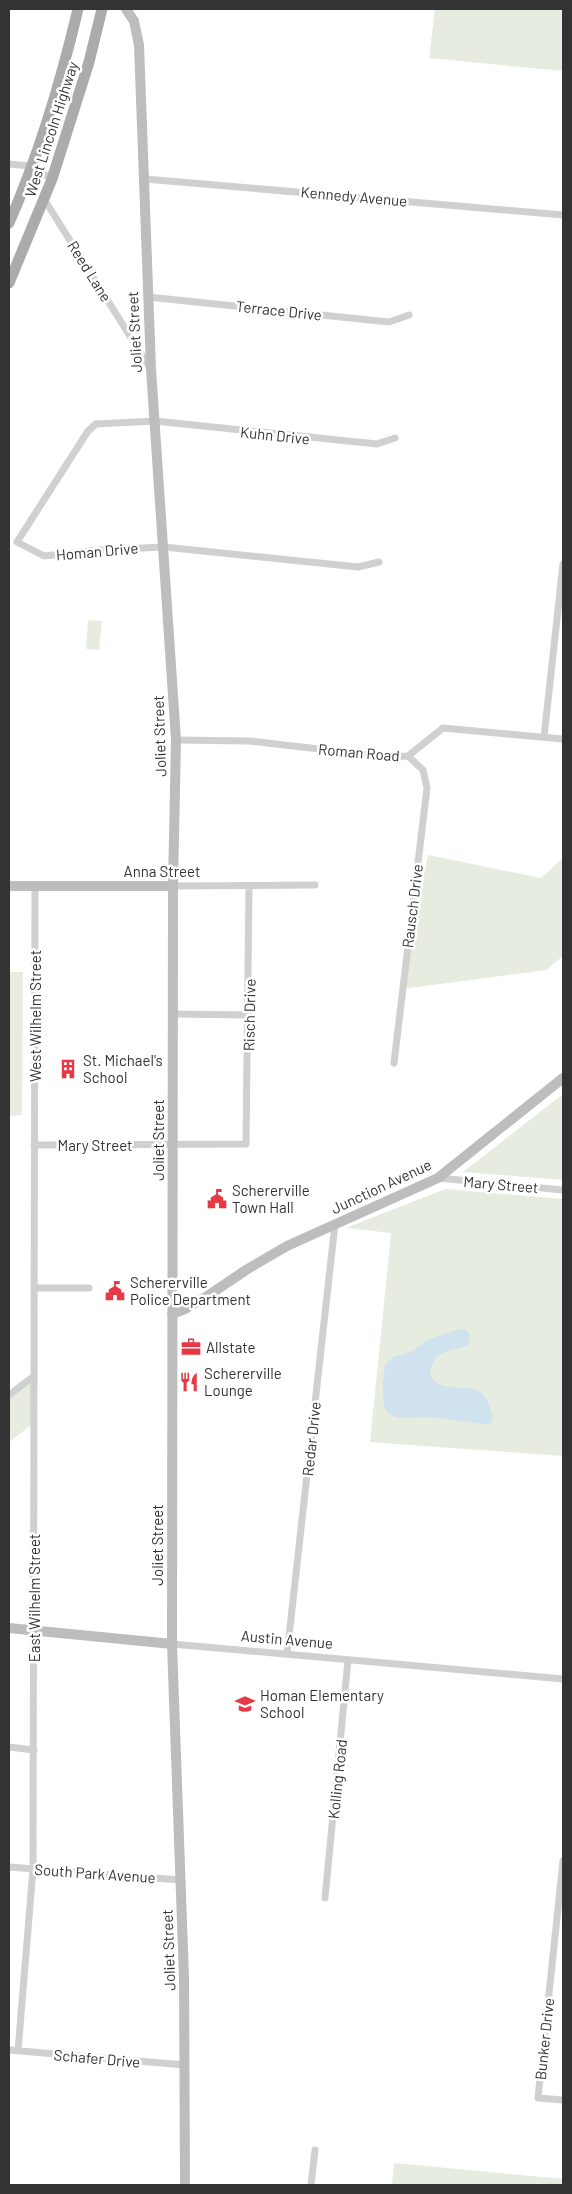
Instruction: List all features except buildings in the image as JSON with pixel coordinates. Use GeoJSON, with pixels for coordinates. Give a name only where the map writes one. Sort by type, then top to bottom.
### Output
{"type":"FeatureCollection","features":[{"type":"Feature","properties":{"kind":"main road","name":"West Lincoln Highway"},"geometry":{"type":"LineString","coordinates":[[9,223],[31,166],[61,73],[78,9]]}},
{"type":"Feature","properties":{"kind":"main road","name":"West Lincoln Highway"},"geometry":{"type":"LineString","coordinates":[[9,283],[52,179],[89,62],[102,9]]}},
{"type":"Feature","properties":{"kind":"street","name":"Joliet Street"},"geometry":{"type":"LineString","coordinates":[[126,9],[134,21],[139,45],[151,369],[176,740],[173,886],[172,1644],[185,2066],[185,2185]]}},
{"type":"Feature","properties":{"kind":"street"},"geometry":{"type":"LineString","coordinates":[[9,164],[31,166],[52,179]]}},
{"type":"Feature","properties":{"kind":"street","name":"Kennedy Avenue"},"geometry":{"type":"LineString","coordinates":[[145,179],[563,215]]}},
{"type":"Feature","properties":{"kind":"street","name":"Reed Lane"},"geometry":{"type":"LineString","coordinates":[[44,198],[151,369]]}},
{"type":"Feature","properties":{"kind":"street","name":"Terrace Drive"},"geometry":{"type":"LineString","coordinates":[[148,297],[389,322],[409,315]]}},
{"type":"Feature","properties":{"kind":"street","name":"Kuhn Drive"},"geometry":{"type":"LineString","coordinates":[[154,421],[377,444],[395,438]]}},
{"type":"Feature","properties":{"kind":"street","name":"Homan Drive"},"geometry":{"type":"LineString","coordinates":[[154,421],[96,424],[88,431],[18,542],[44,556],[99,550],[164,547],[358,567],[379,562]]}},
{"type":"Feature","properties":{"kind":"street"},"geometry":{"type":"LineString","coordinates":[[544,737],[563,564]]}},
{"type":"Feature","properties":{"kind":"street","name":"Roman Road"},"geometry":{"type":"LineString","coordinates":[[176,740],[248,741],[388,757],[408,756],[443,728],[563,739]]}},
{"type":"Feature","properties":{"kind":"street","name":"Rausch Drive"},"geometry":{"type":"LineString","coordinates":[[394,1063],[427,788],[424,770],[408,756]]}},
{"type":"Feature","properties":{"kind":"street","name":"Anna Street"},"geometry":{"type":"LineString","coordinates":[[9,886],[315,885]]}},
{"type":"Feature","properties":{"kind":"street","name":"Risch Drive"},"geometry":{"type":"LineString","coordinates":[[246,1144],[249,886]]}},
{"type":"Feature","properties":{"kind":"street","name":"West Wilhelm Street"},"geometry":{"type":"LineString","coordinates":[[34,1145],[35,887]]}},
{"type":"Feature","properties":{"kind":"street"},"geometry":{"type":"LineString","coordinates":[[173,1014],[249,1015]]}},
{"type":"Feature","properties":{"kind":"street","name":"Junction Avenue"},"geometry":{"type":"LineString","coordinates":[[172,1314],[185,1310],[287,1246],[438,1178],[563,1078]]}},
{"type":"Feature","properties":{"kind":"street","name":"Mary Street"},"geometry":{"type":"LineString","coordinates":[[34,1145],[246,1144]]}},
{"type":"Feature","properties":{"kind":"street","name":"East Wilhelm Street"},"geometry":{"type":"LineString","coordinates":[[18,2051],[33,1869],[34,1145]]}},
{"type":"Feature","properties":{"kind":"street","name":"Mary Street"},"geometry":{"type":"LineString","coordinates":[[438,1178],[563,1190]]}},
{"type":"Feature","properties":{"kind":"street","name":"Redar Drive"},"geometry":{"type":"LineString","coordinates":[[287,1654],[335,1224]]}},
{"type":"Feature","properties":{"kind":"street"},"geometry":{"type":"LineString","coordinates":[[34,1288],[89,1288]]}},
{"type":"Feature","properties":{"kind":"street"},"geometry":{"type":"LineString","coordinates":[[9,1395],[34,1376]]}},
{"type":"Feature","properties":{"kind":"street","name":"Austin Avenue"},"geometry":{"type":"LineString","coordinates":[[9,1628],[563,1679]]}},
{"type":"Feature","properties":{"kind":"street","name":"Kolling Road"},"geometry":{"type":"LineString","coordinates":[[325,1898],[348,1660]]}},
{"type":"Feature","properties":{"kind":"street"},"geometry":{"type":"LineString","coordinates":[[9,1747],[34,1750]]}},
{"type":"Feature","properties":{"kind":"street","name":"Bunker Drive"},"geometry":{"type":"LineString","coordinates":[[563,1861],[538,2098],[563,2100]]}},
{"type":"Feature","properties":{"kind":"street","name":"South Park Avenue"},"geometry":{"type":"LineString","coordinates":[[9,1867],[180,1880]]}},
{"type":"Feature","properties":{"kind":"street","name":"Schafer Drive"},"geometry":{"type":"LineString","coordinates":[[9,2050],[185,2066]]}},
{"type":"Feature","properties":{"kind":"street"},"geometry":{"type":"LineString","coordinates":[[311,2185],[315,2150]]}},
{"type":"Feature","properties":{"kind":"shaded area"},"geometry":{"type":"Polygon","coordinates":[[[435,9],[563,9],[563,71],[429,58],[435,9]]]}},
{"type":"Feature","properties":{"kind":"shaded area"},"geometry":{"type":"Polygon","coordinates":[[[88,620],[102,621],[99,650],[86,649],[88,620]]]}},
{"type":"Feature","properties":{"kind":"shaded area"},"geometry":{"type":"Polygon","coordinates":[[[428,855],[541,878],[563,858],[563,956],[546,970],[402,989],[428,855]]]}},
{"type":"Feature","properties":{"kind":"shaded area"},"geometry":{"type":"Polygon","coordinates":[[[9,972],[23,972],[22,1115],[9,1116],[9,972]]]}},
{"type":"Feature","properties":{"kind":"shaded area"},"geometry":{"type":"Polygon","coordinates":[[[563,1094],[563,1180],[463,1172],[563,1094]]]}},
{"type":"Feature","properties":{"kind":"shaded area"},"geometry":{"type":"Polygon","coordinates":[[[445,1189],[563,1199],[563,1456],[370,1442],[391,1233],[346,1228],[445,1189]]]}},
{"type":"Feature","properties":{"kind":"shaded area"},"geometry":{"type":"Polygon","coordinates":[[[34,1376],[34,1423],[9,1442],[9,1392],[34,1376]]]}},
{"type":"Feature","properties":{"kind":"shaded area"},"geometry":{"type":"Polygon","coordinates":[[[394,2163],[563,2179],[563,2185],[392,2185],[394,2163]]]}},
{"type":"Feature","properties":{"kind":"water"},"geometry":{"type":"Polygon","coordinates":[[[459,1329],[466,1330],[469,1334],[467,1346],[447,1351],[438,1356],[434,1361],[430,1375],[435,1382],[441,1385],[479,1391],[485,1396],[489,1404],[493,1418],[491,1423],[482,1424],[424,1417],[401,1418],[389,1414],[384,1405],[383,1398],[385,1365],[393,1357],[411,1352],[427,1340],[459,1329]]]}},
{"type":"Feature","properties":{"kind":"place","name":"St. Michael's School"},"geometry":{"type":"Point","coordinates":[68,1069]}},
{"type":"Feature","properties":{"kind":"place","name":"Schererville Town Hall"},"geometry":{"type":"Point","coordinates":[217,1199]}},
{"type":"Feature","properties":{"kind":"place","name":"Schererville Police Department"},"geometry":{"type":"Point","coordinates":[115,1291]}},
{"type":"Feature","properties":{"kind":"place","name":"Allstate"},"geometry":{"type":"Point","coordinates":[191,1347]}},
{"type":"Feature","properties":{"kind":"place","name":"Schererville Lounge"},"geometry":{"type":"Point","coordinates":[189,1382]}},
{"type":"Feature","properties":{"kind":"place","name":"Homan Elementary School"},"geometry":{"type":"Point","coordinates":[245,1704]}}]}
